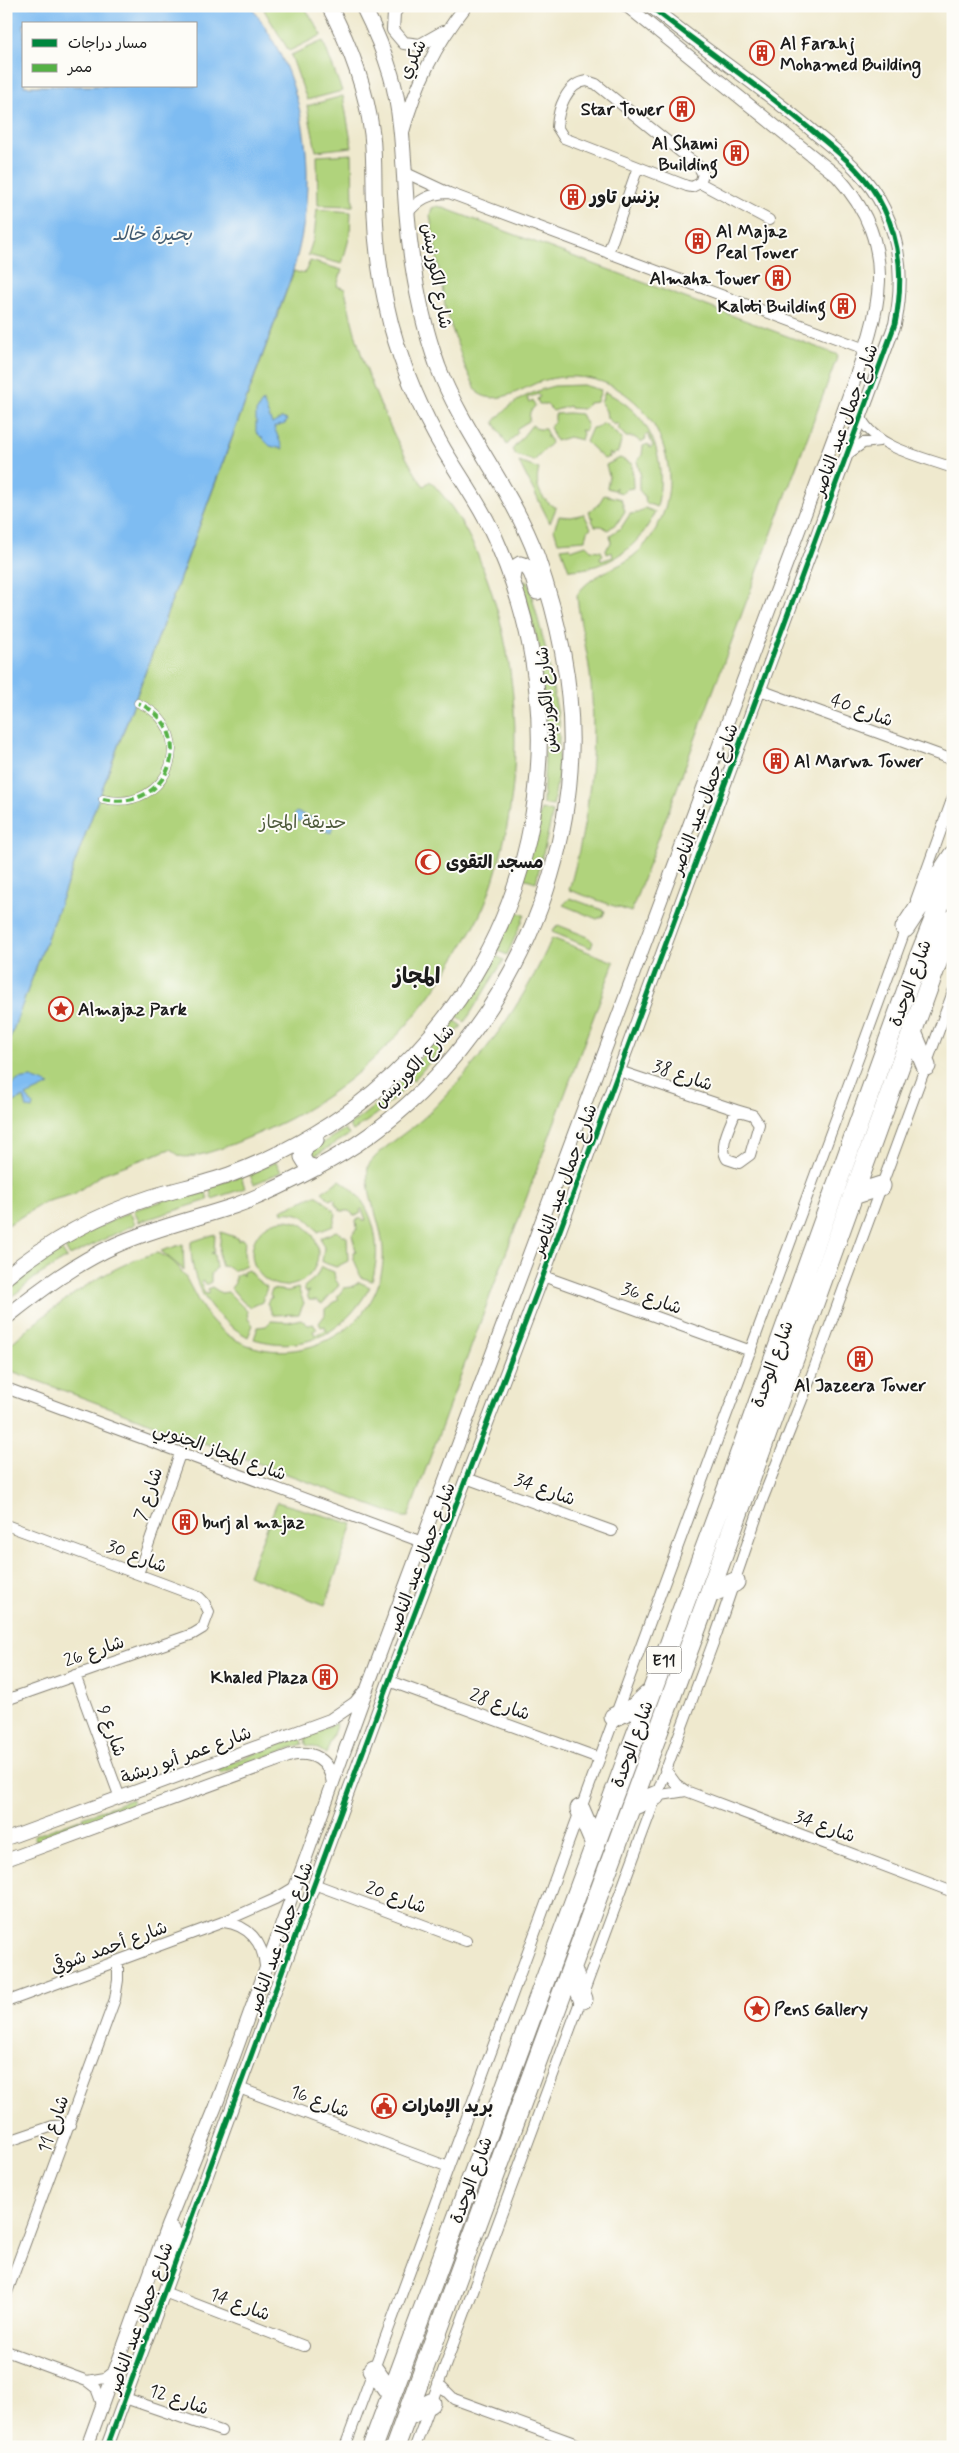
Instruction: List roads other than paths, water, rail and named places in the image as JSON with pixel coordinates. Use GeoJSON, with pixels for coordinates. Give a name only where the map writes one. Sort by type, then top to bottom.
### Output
{"type":"FeatureCollection","features":[{"type":"Feature","properties":{"kind":"highway"},"geometry":{"type":"LineString","coordinates":[[906,928],[953,855]]}},
{"type":"Feature","properties":{"kind":"highway","name":"شارع الوحدة"},"geometry":{"type":"LineString","coordinates":[[372,2447],[728,1487],[915,967],[953,872]]}},
{"type":"Feature","properties":{"kind":"highway","name":"شارع الوحدة"},"geometry":{"type":"LineString","coordinates":[[395,2447],[632,1806],[953,919]]}},
{"type":"Feature","properties":{"kind":"highway"},"geometry":{"type":"LineString","coordinates":[[912,1032],[926,1066]]}},
{"type":"Feature","properties":{"kind":"highway"},"geometry":{"type":"LineString","coordinates":[[853,1195],[881,1186]]}},
{"type":"Feature","properties":{"kind":"highway"},"geometry":{"type":"LineString","coordinates":[[709,1594],[735,1582]]}},
{"type":"Feature","properties":{"kind":"highway"},"geometry":{"type":"LineString","coordinates":[[614,1717],[636,1707],[652,1692]]}},
{"type":"Feature","properties":{"kind":"highway"},"geometry":{"type":"LineString","coordinates":[[632,1806],[655,1796]]}},
{"type":"Feature","properties":{"kind":"highway"},"geometry":{"type":"LineString","coordinates":[[580,1809],[595,1844]]}},
{"type":"Feature","properties":{"kind":"highway"},"geometry":{"type":"LineString","coordinates":[[572,1969],[583,1999]]}},
{"type":"Feature","properties":{"kind":"highway"},"geometry":{"type":"LineString","coordinates":[[373,2369],[392,2394]]}},
{"type":"Feature","properties":{"kind":"highway"},"geometry":{"type":"LineString","coordinates":[[406,2417],[431,2403]]}},
{"type":"Feature","properties":{"kind":"main road","name":"شارع الكورنيش"},"geometry":{"type":"LineString","coordinates":[[6,1277],[50,1244],[90,1222],[132,1204],[212,1181],[244,1168],[303,1141],[342,1117],[396,1072],[445,1018],[484,956],[519,877],[533,820],[540,764],[540,735],[528,642],[512,579],[485,516],[429,423],[398,348],[385,296],[377,245],[375,162],[368,108],[353,56],[329,6]]}},
{"type":"Feature","properties":{"kind":"main road","name":"شارع الكورنيش"},"geometry":{"type":"LineString","coordinates":[[6,1317],[56,1279],[118,1244],[162,1227],[240,1204],[339,1156],[380,1127],[436,1076],[485,1015],[527,941],[555,861],[567,804],[571,747],[568,698],[554,614],[529,538],[511,502],[470,434],[438,365],[417,292],[407,214],[402,134],[392,76],[382,48],[362,6]]}},
{"type":"Feature","properties":{"kind":"main road"},"geometry":{"type":"LineString","coordinates":[[512,579],[512,572],[517,565],[520,564],[528,567],[541,604],[554,614]]}},
{"type":"Feature","properties":{"kind":"main road"},"geometry":{"type":"LineString","coordinates":[[317,1168],[303,1162],[303,1150],[336,1129],[342,1117]]}},
{"type":"Feature","properties":{"kind":"street"},"geometry":{"type":"LineString","coordinates":[[399,6],[394,14],[393,30],[404,43],[420,45],[446,30]]}},
{"type":"Feature","properties":{"kind":"street","name":"شكري"},"geometry":{"type":"LineString","coordinates":[[402,134],[416,89],[446,30],[466,6]]}},
{"type":"Feature","properties":{"kind":"street","name":"شارع جمال عبد الناصر"},"geometry":{"type":"LineString","coordinates":[[87,2447],[167,2226],[216,2106],[265,1966],[368,1686],[839,423],[865,349],[878,302],[879,274],[876,244],[861,207],[837,176],[627,6]]}},
{"type":"Feature","properties":{"kind":"street","name":"شارع جمال عبد الناصر"},"geometry":{"type":"LineString","coordinates":[[107,2447],[389,1681],[543,1276],[849,453],[895,324],[899,305],[900,276],[897,247],[885,210],[864,177],[850,162],[793,114],[650,6]]}},
{"type":"Feature","properties":{"kind":"street"},"geometry":{"type":"LineString","coordinates":[[662,6],[673,24]]}},
{"type":"Feature","properties":{"kind":"street"},"geometry":{"type":"LineString","coordinates":[[587,81],[596,84],[701,169],[703,178],[697,186],[687,186],[638,167],[569,141],[560,133],[557,127],[560,112],[574,86],[587,81]]}},
{"type":"Feature","properties":{"kind":"street"},"geometry":{"type":"LineString","coordinates":[[741,99],[742,90],[748,90],[777,112],[793,114]]}},
{"type":"Feature","properties":{"kind":"street"},"geometry":{"type":"LineString","coordinates":[[608,252],[638,167]]}},
{"type":"Feature","properties":{"kind":"street"},"geometry":{"type":"LineString","coordinates":[[404,172],[449,193],[865,349]]}},
{"type":"Feature","properties":{"kind":"street"},"geometry":{"type":"LineString","coordinates":[[700,183],[769,220]]}},
{"type":"Feature","properties":{"kind":"street"},"geometry":{"type":"LineString","coordinates":[[407,214],[415,204],[427,196],[449,193]]}},
{"type":"Feature","properties":{"kind":"street"},"geometry":{"type":"LineString","coordinates":[[861,418],[868,431],[879,441],[953,468]]}},
{"type":"Feature","properties":{"kind":"street"},"geometry":{"type":"LineString","coordinates":[[839,423],[842,431],[831,468],[838,473],[842,471]]}},
{"type":"Feature","properties":{"kind":"street"},"geometry":{"type":"LineString","coordinates":[[849,453],[863,443],[879,441]]}},
{"type":"Feature","properties":{"kind":"street"},"geometry":{"type":"LineString","coordinates":[[800,581],[798,569],[811,527],[808,522],[801,522]]}},
{"type":"Feature","properties":{"kind":"street","name":"شارع 40"},"geometry":{"type":"LineString","coordinates":[[760,690],[953,760]]}},
{"type":"Feature","properties":{"kind":"street"},"geometry":{"type":"LineString","coordinates":[[103,799],[124,802],[141,798],[159,784],[168,769],[172,751],[166,728],[156,715],[138,704]]}},
{"type":"Feature","properties":{"kind":"street"},"geometry":{"type":"LineString","coordinates":[[345,2447],[446,2166],[751,1351],[953,797]]}},
{"type":"Feature","properties":{"kind":"street"},"geometry":{"type":"LineString","coordinates":[[415,2447],[583,1999],[655,1796],[735,1582],[763,1498],[811,1377],[953,992]]}},
{"type":"Feature","properties":{"kind":"street","name":"شارع 38"},"geometry":{"type":"LineString","coordinates":[[619,1071],[753,1115],[760,1124],[750,1155],[739,1163],[727,1159],[723,1154],[723,1147],[736,1110]]}},
{"type":"Feature","properties":{"kind":"street","name":"شارع 36"},"geometry":{"type":"LineString","coordinates":[[543,1276],[751,1351]]}},
{"type":"Feature","properties":{"kind":"street"},"geometry":{"type":"LineString","coordinates":[[507,1315],[510,1325],[500,1361],[501,1365],[508,1369]]}},
{"type":"Feature","properties":{"kind":"street","name":"شارع المجاز الجنوبي"},"geometry":{"type":"LineString","coordinates":[[6,1388],[422,1542]]}},
{"type":"Feature","properties":{"kind":"street"},"geometry":{"type":"LineString","coordinates":[[464,1429],[473,1434],[461,1470],[466,1478]]}},
{"type":"Feature","properties":{"kind":"street","name":"شارع 7"},"geometry":{"type":"LineString","coordinates":[[138,1574],[180,1454]]}},
{"type":"Feature","properties":{"kind":"street","name":"شارع 34"},"geometry":{"type":"LineString","coordinates":[[466,1478],[612,1531]]}},
{"type":"Feature","properties":{"kind":"street","name":"شارع 30"},"geometry":{"type":"LineString","coordinates":[[6,1525],[199,1598],[204,1602],[209,1612],[207,1623],[193,1634]]}},
{"type":"Feature","properties":{"kind":"street","name":"شارع 26"},"geometry":{"type":"LineString","coordinates":[[6,1700],[193,1634]]}},
{"type":"Feature","properties":{"kind":"street","name":"شارع 9"},"geometry":{"type":"LineString","coordinates":[[74,1676],[120,1798]]}},
{"type":"Feature","properties":{"kind":"street","name":"شارع 28"},"geometry":{"type":"LineString","coordinates":[[389,1681],[599,1758]]}},
{"type":"Feature","properties":{"kind":"street","name":"شارع عمر أبو ريشة"},"geometry":{"type":"LineString","coordinates":[[6,1839],[330,1720],[355,1703],[368,1686]]}},
{"type":"Feature","properties":{"kind":"street","name":"شارع عمر أبو ريشة"},"geometry":{"type":"LineString","coordinates":[[6,1860],[298,1753],[312,1754],[324,1762],[332,1775],[333,1784]]}},
{"type":"Feature","properties":{"kind":"street"},"geometry":{"type":"LineString","coordinates":[[150,1807],[160,1795],[202,1780],[206,1774],[204,1767]]}},
{"type":"Feature","properties":{"kind":"street","name":"شارع 34"},"geometry":{"type":"LineString","coordinates":[[665,1769],[676,1784],[686,1791],[953,1892]]}},
{"type":"Feature","properties":{"kind":"street","name":"شارع 34"},"geometry":{"type":"LineString","coordinates":[[655,1796],[686,1791]]}},
{"type":"Feature","properties":{"kind":"street","name":"شارع 20"},"geometry":{"type":"LineString","coordinates":[[314,1884],[466,1941]]}},
{"type":"Feature","properties":{"kind":"street","name":"شارع أحمد شوقي"},"geometry":{"type":"LineString","coordinates":[[6,2002],[223,1922],[275,1900],[294,1887]]}},
{"type":"Feature","properties":{"kind":"street"},"geometry":{"type":"LineString","coordinates":[[223,1922],[238,1925],[252,1934],[260,1946],[265,1966]]}},
{"type":"Feature","properties":{"kind":"street","name":"شارع 11"},"geometry":{"type":"LineString","coordinates":[[6,2295],[115,1999],[118,1980],[118,1960]]}},
{"type":"Feature","properties":{"kind":"street","name":"شارع 16"},"geometry":{"type":"LineString","coordinates":[[239,2088],[446,2166]]}},
{"type":"Feature","properties":{"kind":"street"},"geometry":{"type":"LineString","coordinates":[[213,2162],[208,2165],[202,2160],[216,2120],[216,2106]]}},
{"type":"Feature","properties":{"kind":"street"},"geometry":{"type":"LineString","coordinates":[[6,2142],[57,2125],[70,2125]]}},
{"type":"Feature","properties":{"kind":"street"},"geometry":{"type":"LineString","coordinates":[[167,2226],[173,2228],[176,2233],[169,2262],[172,2272]]}},
{"type":"Feature","properties":{"kind":"street","name":"شارع 14"},"geometry":{"type":"LineString","coordinates":[[164,2292],[304,2346]]}},
{"type":"Feature","properties":{"kind":"street"},"geometry":{"type":"LineString","coordinates":[[6,2351],[87,2382],[96,2388],[102,2404]]}},
{"type":"Feature","properties":{"kind":"street"},"geometry":{"type":"LineString","coordinates":[[87,2382],[105,2378],[115,2370]]}},
{"type":"Feature","properties":{"kind":"street"},"geometry":{"type":"LineString","coordinates":[[438,2383],[454,2398],[586,2447]]}},
{"type":"Feature","properties":{"kind":"street","name":"شارع 12"},"geometry":{"type":"LineString","coordinates":[[125,2398],[221,2431]]}},
{"type":"Feature","properties":{"kind":"street"},"geometry":{"type":"LineString","coordinates":[[431,2403],[454,2398]]}},
{"type":"Feature","properties":{"kind":"water","name":"بحيرة خالد"},"geometry":{"type":"Polygon","coordinates":[[[6,6],[250,6],[271,37],[287,69],[298,104],[305,139],[307,175],[305,212],[299,248],[289,283],[6,1049],[6,6]]]}},
{"type":"Feature","properties":{"kind":"water"},"geometry":{"type":"Polygon","coordinates":[[[263,401],[272,424],[282,418],[287,420],[285,424],[274,427],[283,449],[270,446],[256,432],[256,412],[263,401]]]}},
{"type":"Feature","properties":{"kind":"water"},"geometry":{"type":"Polygon","coordinates":[[[296,812],[333,825],[331,833],[293,819],[296,812]]]}},
{"type":"Feature","properties":{"kind":"water"},"geometry":{"type":"Polygon","coordinates":[[[31,1078],[50,1085],[26,1096],[33,1105],[32,1109],[27,1108],[24,1097],[6,1106],[8,1089],[18,1080],[31,1078]]]}},
{"type":"Feature","properties":{"kind":"place","name":"Al Farahj Mohamed Building"},"geometry":{"type":"Point","coordinates":[762,53]}},
{"type":"Feature","properties":{"kind":"place","name":"Star Tower"},"geometry":{"type":"Point","coordinates":[682,109]}},
{"type":"Feature","properties":{"kind":"place","name":"Al Shami Building"},"geometry":{"type":"Point","coordinates":[736,153]}},
{"type":"Feature","properties":{"kind":"place","name":"بزنس تاور"},"geometry":{"type":"Point","coordinates":[573,197]}},
{"type":"Feature","properties":{"kind":"place","name":"Al Majaz Peal Tower"},"geometry":{"type":"Point","coordinates":[698,241]}},
{"type":"Feature","properties":{"kind":"place","name":"Almaha Tower"},"geometry":{"type":"Point","coordinates":[778,278]}},
{"type":"Feature","properties":{"kind":"place","name":"Kaloti Building"},"geometry":{"type":"Point","coordinates":[843,306]}},
{"type":"Feature","properties":{"kind":"place","name":"Al Marwa Tower"},"geometry":{"type":"Point","coordinates":[776,761]}},
{"type":"Feature","properties":{"kind":"place","name":"مسجد التقوى"},"geometry":{"type":"Point","coordinates":[428,862]}},
{"type":"Feature","properties":{"kind":"place","name":"Almajaz Park"},"geometry":{"type":"Point","coordinates":[61,1009]}},
{"type":"Feature","properties":{"kind":"place","name":"Al Jazeera Tower"},"geometry":{"type":"Point","coordinates":[860,1359]}},
{"type":"Feature","properties":{"kind":"place","name":"burj al majaz"},"geometry":{"type":"Point","coordinates":[185,1522]}},
{"type":"Feature","properties":{"kind":"place","name":"Khaled Plaza"},"geometry":{"type":"Point","coordinates":[325,1677]}},
{"type":"Feature","properties":{"kind":"place","name":"Pens Gallery"},"geometry":{"type":"Point","coordinates":[757,2009]}},
{"type":"Feature","properties":{"kind":"place","name":"بريد الإمارات"},"geometry":{"type":"Point","coordinates":[384,2106]}},
{"type":"Feature","properties":{"kind":"district","name":"المجاز"},"geometry":{"type":"Point","coordinates":[417,975]}},
{"type":"Feature","properties":{"kind":"park label","name":"حديقة المجاز"},"geometry":{"type":"Point","coordinates":[303,822]}}]}
